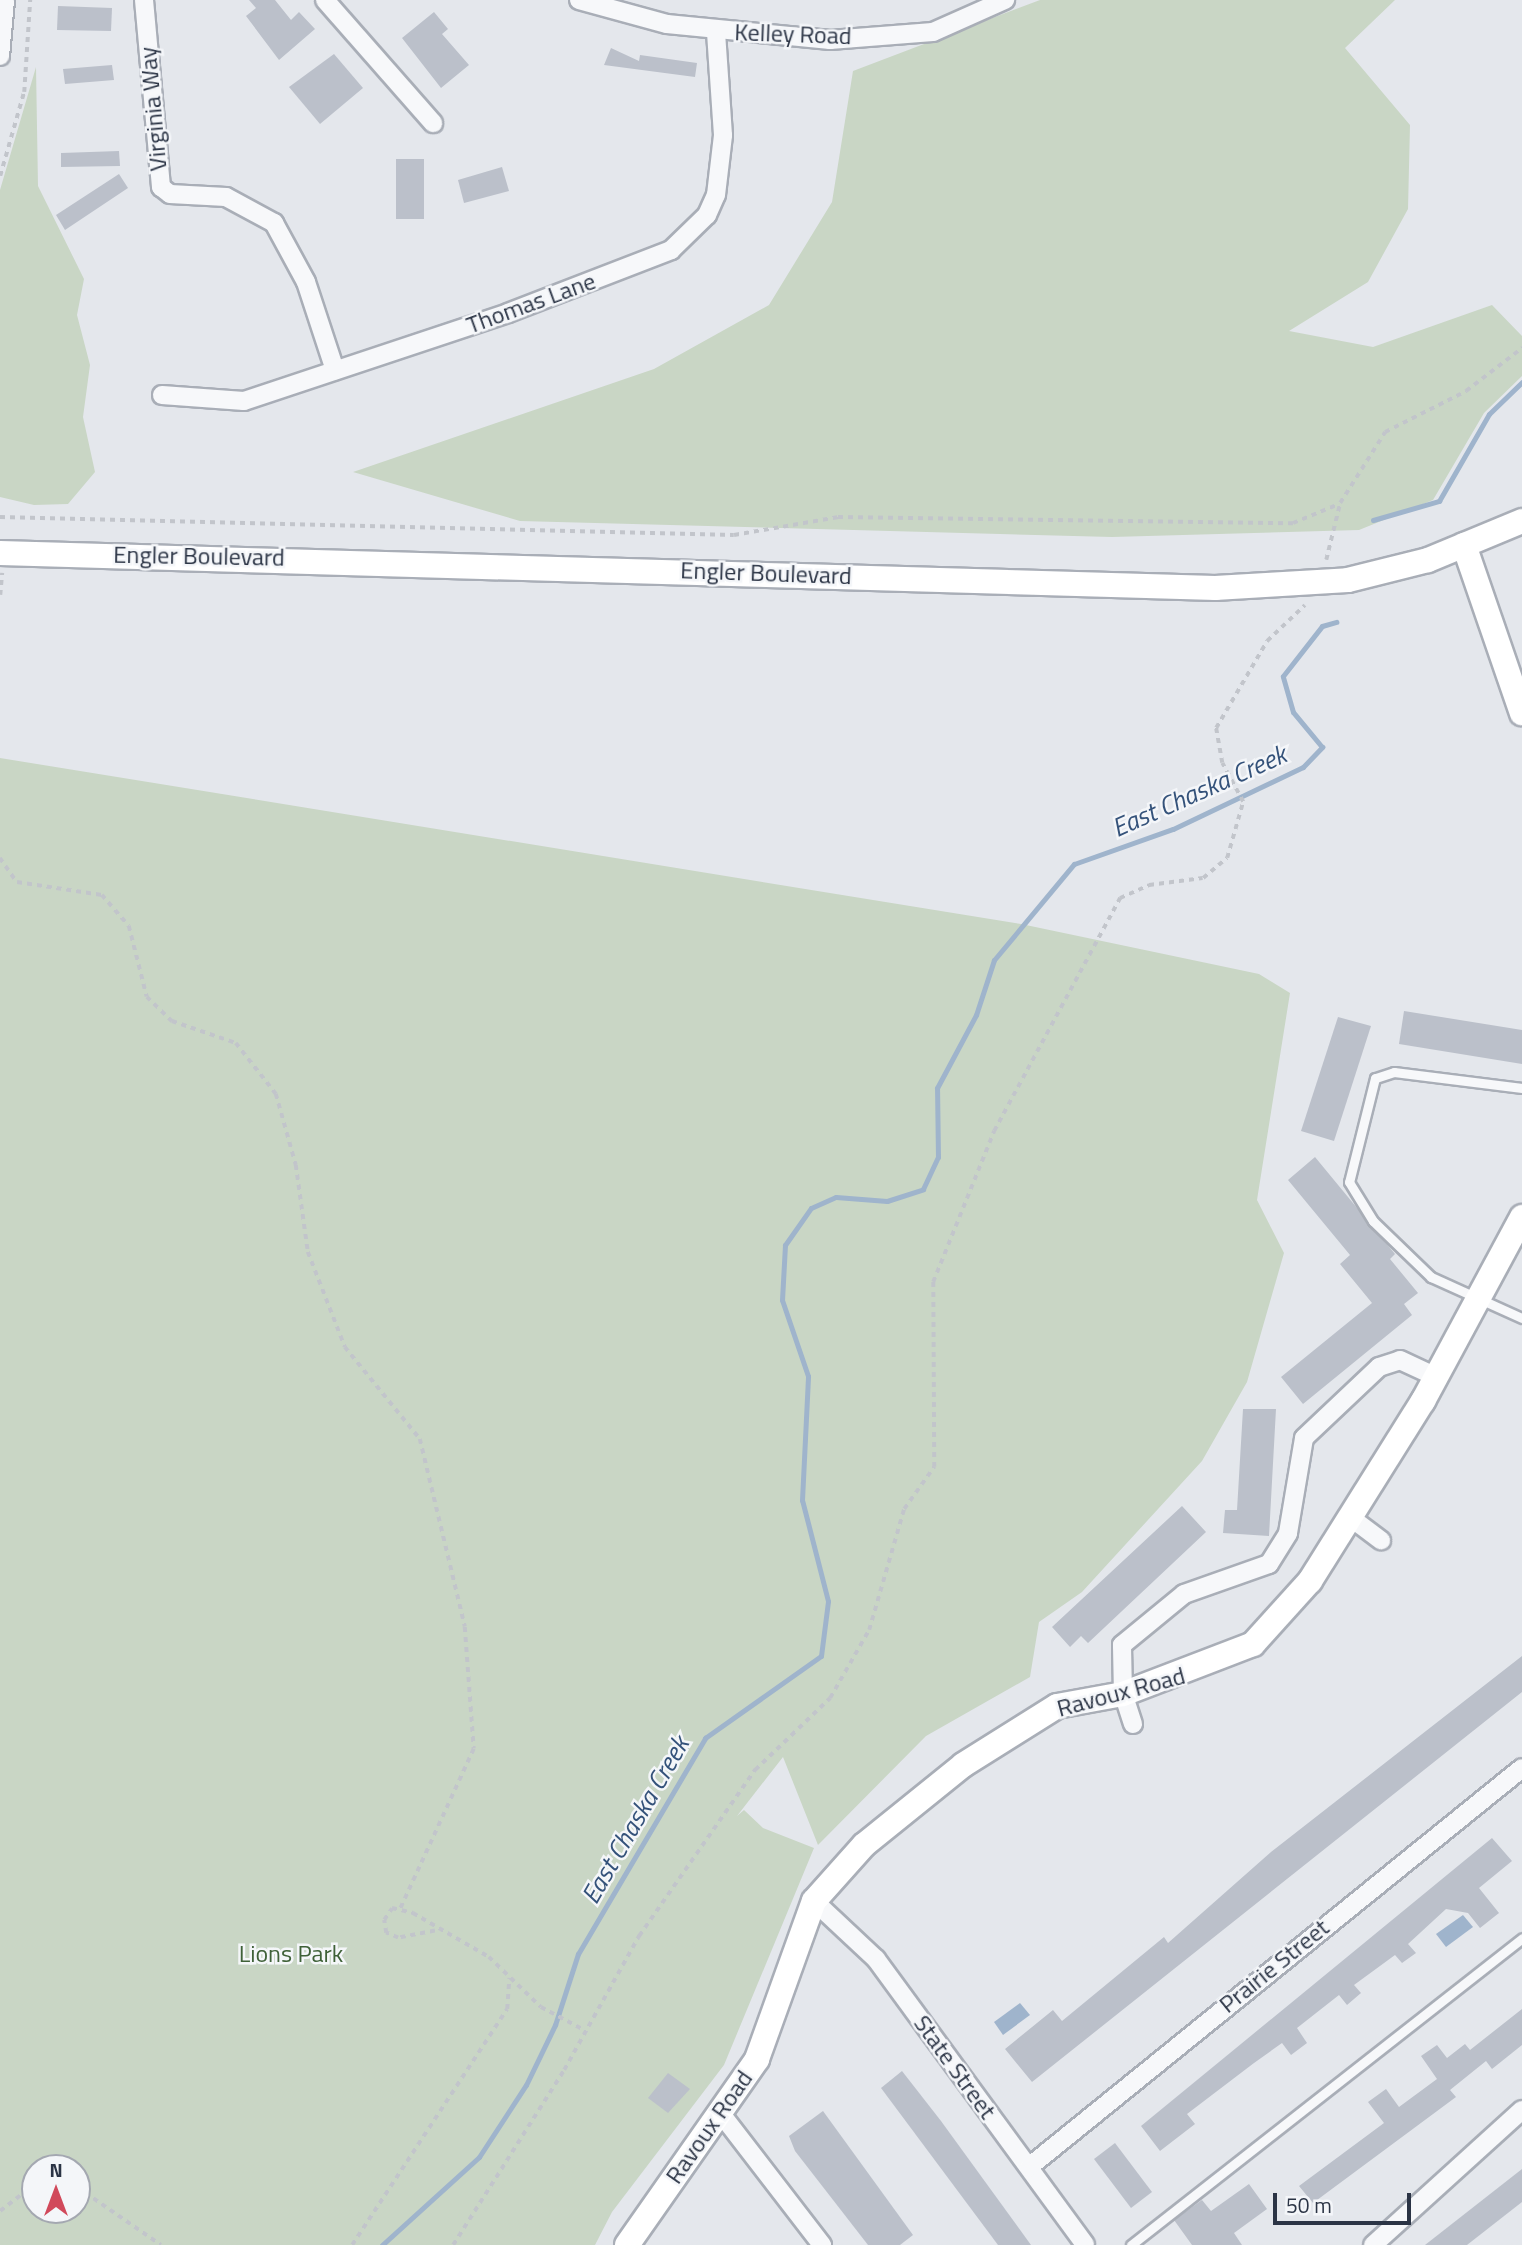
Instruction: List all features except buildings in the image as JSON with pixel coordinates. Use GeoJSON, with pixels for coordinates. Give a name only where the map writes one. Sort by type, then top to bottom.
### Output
{"type":"FeatureCollection","features":[{"type":"Feature","properties":{"kind":"street"},"geometry":{"type":"LineString","coordinates":[[0,56],[5,0]]}},
{"type":"Feature","properties":{"kind":"street","name":"Virginia Way"},"geometry":{"type":"LineString","coordinates":[[144,0],[161,187],[170,194],[226,197],[274,223],[306,282],[335,370]]}},
{"type":"Feature","properties":{"kind":"street"},"geometry":{"type":"LineString","coordinates":[[325,0],[433,123]]}},
{"type":"Feature","properties":{"kind":"street","name":"Kelley Road"},"geometry":{"type":"LineString","coordinates":[[579,0],[716,31],[830,40],[933,32],[1005,0]]}},
{"type":"Feature","properties":{"kind":"street","name":"Thomas Lane"},"geometry":{"type":"LineString","coordinates":[[162,395],[244,401],[508,313],[671,250],[707,215],[716,195],[723,135],[716,31]]}},
{"type":"Feature","properties":{"kind":"street","name":"Engler Boulevard"},"geometry":{"type":"LineString","coordinates":[[0,553],[1215,588],[1317,582],[1375,573],[1464,545],[1522,521]]}},
{"type":"Feature","properties":{"kind":"street"},"geometry":{"type":"LineString","coordinates":[[1464,545],[1522,713]]}},
{"type":"Feature","properties":{"kind":"street","name":"Ravoux Road"},"geometry":{"type":"LineString","coordinates":[[627,2245],[722,2115],[757,2059],[814,1900],[864,1845],[963,1765],[1057,1706],[1123,1694],[1253,1644],[1310,1581],[1436,1377],[1522,1217]]}},
{"type":"Feature","properties":{"kind":"street"},"geometry":{"type":"LineString","coordinates":[[1133,1724],[1123,1694],[1122,1645],[1184,1594],[1269,1564],[1288,1533],[1304,1438],[1330,1409],[1378,1367],[1400,1360],[1436,1377]]}},
{"type":"Feature","properties":{"kind":"street"},"geometry":{"type":"LineString","coordinates":[[1350,1517],[1381,1540]]}},
{"type":"Feature","properties":{"kind":"street","name":"Prairie Street"},"geometry":{"type":"LineString","coordinates":[[1029,2167],[1522,1768]]}},
{"type":"Feature","properties":{"kind":"street","name":"State Street"},"geometry":{"type":"LineString","coordinates":[[814,1900],[876,1959],[1085,2245]]}},
{"type":"Feature","properties":{"kind":"street"},"geometry":{"type":"LineString","coordinates":[[1373,2245],[1522,2110]]}},
{"type":"Feature","properties":{"kind":"street"},"geometry":{"type":"LineString","coordinates":[[722,2115],[822,2245]]}},
{"type":"Feature","properties":{"kind":"lane"},"geometry":{"type":"LineString","coordinates":[[1522,1088],[1394,1072],[1375,1078],[1349,1182],[1373,1221],[1431,1277],[1482,1295],[1522,1318]]}},
{"type":"Feature","properties":{"kind":"lane"},"geometry":{"type":"LineString","coordinates":[[1131,2245],[1522,1937]]}},
{"type":"Feature","properties":{"kind":"path"},"geometry":{"type":"LineString","coordinates":[[0,176],[24,92],[30,0]]}},
{"type":"Feature","properties":{"kind":"path"},"geometry":{"type":"LineString","coordinates":[[453,2245],[584,2030],[610,1980],[729,1804],[755,1770],[830,1698],[869,1630],[904,1509],[934,1467],[933,1282],[994,1131],[1042,1034],[1120,898],[1149,885],[1203,878],[1227,858],[1242,802],[1234,786],[1216,728],[1230,695],[1267,641],[1307,603],[1317,582],[1340,503],[1385,432],[1466,391],[1522,348]]}},
{"type":"Feature","properties":{"kind":"path"},"geometry":{"type":"LineString","coordinates":[[0,517],[720,535],[838,517],[1184,527],[1293,523],[1340,503]]}},
{"type":"Feature","properties":{"kind":"path"},"geometry":{"type":"LineString","coordinates":[[0,858],[17,882],[102,895],[129,926],[147,997],[172,1021],[236,1043],[276,1094],[296,1165],[308,1252],[345,1347],[420,1439],[465,1627],[474,1749],[400,1910]]}},
{"type":"Feature","properties":{"kind":"path"},"geometry":{"type":"LineString","coordinates":[[435,1931],[415,1938],[386,1933],[384,1920],[392,1908],[400,1910],[489,1958],[541,2007],[584,2030]]}},
{"type":"Feature","properties":{"kind":"path"},"geometry":{"type":"LineString","coordinates":[[352,2245],[507,2009],[509,1978]]}},
{"type":"Feature","properties":{"kind":"path"},"geometry":{"type":"LineString","coordinates":[[0,2211],[21,2195]]}},
{"type":"Feature","properties":{"kind":"path"},"geometry":{"type":"LineString","coordinates":[[91,2197],[161,2245]]}},
{"type":"Feature","properties":{"kind":"green space"},"geometry":{"type":"Polygon","coordinates":[[[1040,0],[1395,0],[1345,48],[1410,125],[1408,209],[1368,282],[1289,331],[1373,347],[1492,305],[1522,336],[1522,376],[1484,413],[1433,500],[1359,530],[1112,537],[520,521],[353,472],[654,369],[769,305],[832,202],[853,71],[1040,0]]]}},
{"type":"Feature","properties":{"kind":"green space"},"geometry":{"type":"Polygon","coordinates":[[[36,67],[38,186],[84,279],[77,315],[90,365],[83,417],[95,472],[68,504],[34,505],[0,497],[0,190],[36,67]]]}},
{"type":"Feature","properties":{"kind":"green space","name":"Lions Park"},"geometry":{"type":"Polygon","coordinates":[[[0,758],[1021,924],[1259,974],[1290,993],[1257,1200],[1284,1253],[1247,1382],[1202,1461],[1082,1592],[1039,1622],[1030,1677],[926,1736],[818,1845],[783,1757],[737,1816],[744,1810],[763,1828],[814,1848],[724,2065],[612,2212],[595,2245],[0,2245],[0,758]]]}},
{"type":"Feature","properties":{"kind":"water"},"geometry":{"type":"Polygon","coordinates":[[[1463,1915],[1473,1927],[1446,1947],[1436,1934],[1463,1915]]]}},
{"type":"Feature","properties":{"kind":"water"},"geometry":{"type":"Polygon","coordinates":[[[1020,2003],[1030,2015],[1003,2035],[994,2022],[1020,2003]]]}},
{"type":"Feature","properties":{"kind":"waterway","name":"East Chaska Creek"},"geometry":{"type":"LineString","coordinates":[[1373,520],[1439,501],[1489,414],[1522,382]]}},
{"type":"Feature","properties":{"kind":"waterway","name":"East Chaska Creek"},"geometry":{"type":"LineString","coordinates":[[382,2245],[479,2157],[526,2085],[555,2025],[578,1954],[705,1738],[821,1656],[828,1601],[802,1500],[808,1376],[782,1300],[785,1245],[811,1208],[836,1197],[887,1201],[923,1189],[938,1157],[937,1088],[976,1015],[994,960],[1074,864],[1173,829],[1303,767],[1322,747],[1293,712],[1283,676],[1322,626],[1336,622]]}}]}
